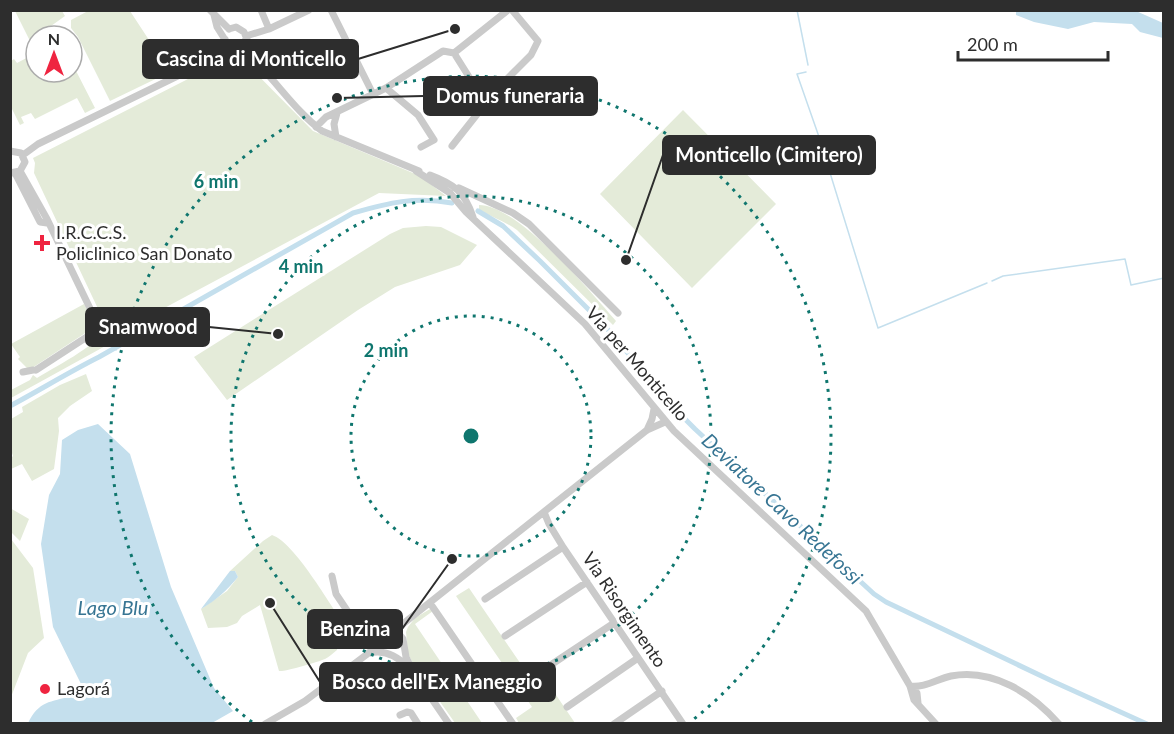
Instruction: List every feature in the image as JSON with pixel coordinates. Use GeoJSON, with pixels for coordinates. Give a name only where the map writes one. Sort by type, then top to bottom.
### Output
{"type":"FeatureCollection","features":[{"type":"Feature","properties":{"kind":"street"},"geometry":{"type":"LineString","coordinates":[[261,10],[269,29]]}},
{"type":"Feature","properties":{"kind":"street"},"geometry":{"type":"LineString","coordinates":[[23,155],[38,144],[237,48],[243,44],[246,37],[309,10]]}},
{"type":"Feature","properties":{"kind":"street"},"geometry":{"type":"LineString","coordinates":[[331,10],[374,94]]}},
{"type":"Feature","properties":{"kind":"street"},"geometry":{"type":"LineString","coordinates":[[316,127],[326,117],[386,88],[443,51],[454,52],[510,10],[538,41],[531,56],[497,89],[452,146]]}},
{"type":"Feature","properties":{"kind":"street"},"geometry":{"type":"LineString","coordinates":[[212,13],[229,46],[237,48],[258,64],[316,127],[416,171],[432,175],[513,213],[529,224],[618,313]]}},
{"type":"Feature","properties":{"kind":"street"},"geometry":{"type":"LineString","coordinates":[[212,13],[229,29]]}},
{"type":"Feature","properties":{"kind":"street"},"geometry":{"type":"LineString","coordinates":[[214,52],[218,41],[218,27]]}},
{"type":"Feature","properties":{"kind":"street"},"geometry":{"type":"LineString","coordinates":[[229,29],[237,27],[241,29],[258,64]]}},
{"type":"Feature","properties":{"kind":"street"},"geometry":{"type":"LineString","coordinates":[[200,64],[214,52],[229,29]]}},
{"type":"Feature","properties":{"kind":"street"},"geometry":{"type":"LineString","coordinates":[[454,52],[476,88],[497,89]]}},
{"type":"Feature","properties":{"kind":"street"},"geometry":{"type":"LineString","coordinates":[[386,88],[418,115],[434,140],[421,147]]}},
{"type":"Feature","properties":{"kind":"street"},"geometry":{"type":"LineString","coordinates":[[336,137],[334,124],[337,113]]}},
{"type":"Feature","properties":{"kind":"street"},"geometry":{"type":"LineString","coordinates":[[10,151],[16,150],[23,155],[25,164],[15,172],[98,325],[96,331],[35,370],[23,372]]}},
{"type":"Feature","properties":{"kind":"street","name":"Via per Monticello"},"geometry":{"type":"LineString","coordinates":[[416,171],[450,193],[474,219],[585,324],[665,422],[857,602],[873,621],[910,686],[917,693],[918,703],[936,723]]}},
{"type":"Feature","properties":{"kind":"street"},"geometry":{"type":"LineString","coordinates":[[452,185],[464,196],[474,219]]}},
{"type":"Feature","properties":{"kind":"street"},"geometry":{"type":"LineString","coordinates":[[464,196],[459,197],[460,204],[470,207],[479,203],[491,202]]}},
{"type":"Feature","properties":{"kind":"street"},"geometry":{"type":"LineString","coordinates":[[646,430],[654,409]]}},
{"type":"Feature","properties":{"kind":"street"},"geometry":{"type":"LineString","coordinates":[[265,723],[305,701],[382,642],[387,635],[395,633],[646,430],[665,422]]}},
{"type":"Feature","properties":{"kind":"street","name":"Via Risorgimento"},"geometry":{"type":"LineString","coordinates":[[544,512],[563,547],[683,723]]}},
{"type":"Feature","properties":{"kind":"street"},"geometry":{"type":"LineString","coordinates":[[535,520],[549,524]]}},
{"type":"Feature","properties":{"kind":"street"},"geometry":{"type":"LineString","coordinates":[[485,599],[563,547]]}},
{"type":"Feature","properties":{"kind":"street"},"geometry":{"type":"LineString","coordinates":[[332,576],[336,594],[364,637],[370,651]]}},
{"type":"Feature","properties":{"kind":"street"},"geometry":{"type":"LineString","coordinates":[[506,636],[587,582]]}},
{"type":"Feature","properties":{"kind":"street"},"geometry":{"type":"LineString","coordinates":[[430,603],[513,723]]}},
{"type":"Feature","properties":{"kind":"street"},"geometry":{"type":"LineString","coordinates":[[364,637],[387,614]]}},
{"type":"Feature","properties":{"kind":"street"},"geometry":{"type":"LineString","coordinates":[[402,637],[409,620]]}},
{"type":"Feature","properties":{"kind":"street"},"geometry":{"type":"LineString","coordinates":[[534,676],[614,623]]}},
{"type":"Feature","properties":{"kind":"street"},"geometry":{"type":"LineString","coordinates":[[395,633],[405,642],[404,648],[395,656]]}},
{"type":"Feature","properties":{"kind":"street"},"geometry":{"type":"LineString","coordinates":[[382,642],[385,652]]}},
{"type":"Feature","properties":{"kind":"street"},"geometry":{"type":"LineString","coordinates":[[404,648],[412,670],[449,723]]}},
{"type":"Feature","properties":{"kind":"street"},"geometry":{"type":"LineString","coordinates":[[370,651],[385,652],[395,656],[412,670]]}},
{"type":"Feature","properties":{"kind":"street"},"geometry":{"type":"LineString","coordinates":[[567,707],[638,658]]}},
{"type":"Feature","properties":{"kind":"street"},"geometry":{"type":"LineString","coordinates":[[910,686],[928,684],[965,674],[988,677],[1032,698],[1059,723]]}},
{"type":"Feature","properties":{"kind":"street"},"geometry":{"type":"LineString","coordinates":[[614,723],[662,691]]}},
{"type":"Feature","properties":{"kind":"street"},"geometry":{"type":"LineString","coordinates":[[400,715],[411,713],[418,723]]}},
{"type":"Feature","properties":{"kind":"green space"},"geometry":{"type":"Polygon","coordinates":[[[15,11],[62,11],[65,16],[54,24],[24,24],[24,29],[15,11]]]}},
{"type":"Feature","properties":{"kind":"green space"},"geometry":{"type":"Polygon","coordinates":[[[88,11],[130,11],[170,72],[110,101],[84,49],[84,24],[71,24],[71,20],[88,11]]]}},
{"type":"Feature","properties":{"kind":"green space"},"geometry":{"type":"Polygon","coordinates":[[[237,54],[313,131],[420,176],[446,196],[379,193],[114,335],[100,313],[34,173],[33,158],[237,54]]]}},
{"type":"Feature","properties":{"kind":"green space"},"geometry":{"type":"Polygon","coordinates":[[[14,59],[17,63],[24,59],[24,84],[83,84],[95,108],[85,113],[77,98],[35,119],[31,113],[21,117],[24,123],[20,125],[11,107],[11,61],[14,59]]]}},
{"type":"Feature","properties":{"kind":"green space"},"geometry":{"type":"Polygon","coordinates":[[[683,110],[776,204],[692,288],[600,194],[683,110]]]}},
{"type":"Feature","properties":{"kind":"green space"},"geometry":{"type":"Polygon","coordinates":[[[479,205],[495,209],[533,234],[589,290],[616,321],[613,325],[517,230],[479,210],[479,205]]]}},
{"type":"Feature","properties":{"kind":"green space"},"geometry":{"type":"Polygon","coordinates":[[[441,227],[477,245],[460,265],[395,287],[227,400],[194,357],[390,234],[403,228],[441,227]]]}},
{"type":"Feature","properties":{"kind":"green space"},"geometry":{"type":"Polygon","coordinates":[[[84,304],[93,328],[29,370],[18,359],[20,357],[11,344],[84,304]]]}},
{"type":"Feature","properties":{"kind":"green space"},"geometry":{"type":"Polygon","coordinates":[[[104,331],[109,344],[11,398],[11,390],[30,380],[33,375],[37,378],[73,356],[92,343],[104,331]]]}},
{"type":"Feature","properties":{"kind":"green space"},"geometry":{"type":"Polygon","coordinates":[[[86,374],[92,391],[70,406],[58,418],[59,431],[54,469],[32,481],[22,464],[11,469],[13,456],[11,419],[23,412],[22,407],[60,385],[86,374]]]}},
{"type":"Feature","properties":{"kind":"green space"},"geometry":{"type":"Polygon","coordinates":[[[10,508],[29,519],[20,541],[11,532],[10,508]]]}},
{"type":"Feature","properties":{"kind":"green space"},"geometry":{"type":"Polygon","coordinates":[[[272,535],[281,540],[301,562],[345,626],[338,638],[337,650],[328,657],[282,671],[279,671],[260,605],[242,616],[237,623],[227,627],[208,628],[201,609],[227,591],[238,577],[235,571],[230,571],[272,535]]]}},
{"type":"Feature","properties":{"kind":"green space"},"geometry":{"type":"Polygon","coordinates":[[[11,539],[33,568],[44,638],[28,653],[11,697],[11,539]]]}},
{"type":"Feature","properties":{"kind":"green space"},"geometry":{"type":"Polygon","coordinates":[[[469,588],[544,698],[554,692],[575,723],[519,723],[516,718],[532,707],[456,596],[469,588]]]}},
{"type":"Feature","properties":{"kind":"green space"},"geometry":{"type":"Polygon","coordinates":[[[430,609],[433,611],[415,624],[482,723],[455,723],[412,662],[408,653],[406,632],[415,618],[430,609]]]}},
{"type":"Feature","properties":{"kind":"water"},"geometry":{"type":"Polygon","coordinates":[[[1016,11],[1136,11],[1163,23],[1163,38],[1140,32],[1132,24],[1094,22],[1068,29],[1034,22],[1016,15],[1016,11]]]}},
{"type":"Feature","properties":{"kind":"water","name":"Lago Blu"},"geometry":{"type":"Polygon","coordinates":[[[98,424],[130,454],[171,587],[214,688],[233,711],[212,723],[28,723],[41,706],[72,696],[81,684],[53,627],[41,544],[49,495],[60,474],[62,440],[78,430],[98,424]]]}},
{"type":"Feature","properties":{"kind":"water"},"geometry":{"type":"Polygon","coordinates":[[[230,571],[235,571],[238,577],[212,602],[201,609],[230,571]]]}},
{"type":"Feature","properties":{"kind":"waterway"},"geometry":{"type":"LineString","coordinates":[[797,10],[808,65]]}},
{"type":"Feature","properties":{"kind":"waterway"},"geometry":{"type":"LineString","coordinates":[[806,72],[797,74],[878,328],[987,283]]}},
{"type":"Feature","properties":{"kind":"waterway","name":"Deviatore Cavo Redefossi"},"geometry":{"type":"LineString","coordinates":[[10,406],[353,213],[414,200],[452,203]]}},
{"type":"Feature","properties":{"kind":"waterway","name":"Deviatore Cavo Redefossi"},"geometry":{"type":"LineString","coordinates":[[478,211],[503,226],[540,261],[604,325],[695,429],[874,594],[886,602],[1147,724]]}},
{"type":"Feature","properties":{"kind":"waterway"},"geometry":{"type":"LineString","coordinates":[[992,281],[1003,276],[1125,259],[1131,285],[1164,278]]}},
{"type":"Feature","properties":{"kind":"waterway"},"geometry":{"type":"LineString","coordinates":[[101,321],[116,350]]}},
{"type":"Feature","properties":{"kind":"place","name":"Cascina di Monticello"},"geometry":{"type":"Point","coordinates":[455,29]}},
{"type":"Feature","properties":{"kind":"place","name":"Domus funeraria"},"geometry":{"type":"Point","coordinates":[337,98]}},
{"type":"Feature","properties":{"kind":"place","name":"I.R.C.C.S. Policlinico San Donato"},"geometry":{"type":"Point","coordinates":[42,243]}},
{"type":"Feature","properties":{"kind":"place","name":"Monticello (Cimitero)"},"geometry":{"type":"Point","coordinates":[626,260]}},
{"type":"Feature","properties":{"kind":"place","name":"Snamwood"},"geometry":{"type":"Point","coordinates":[278,334]}},
{"type":"Feature","properties":{"kind":"place","name":"Benzina"},"geometry":{"type":"Point","coordinates":[452,559]}},
{"type":"Feature","properties":{"kind":"place","name":"Bosco dell'Ex Maneggio"},"geometry":{"type":"Point","coordinates":[270,603]}},
{"type":"Feature","properties":{"kind":"place","name":"Lagorá"},"geometry":{"type":"Point","coordinates":[45,689]}}]}
